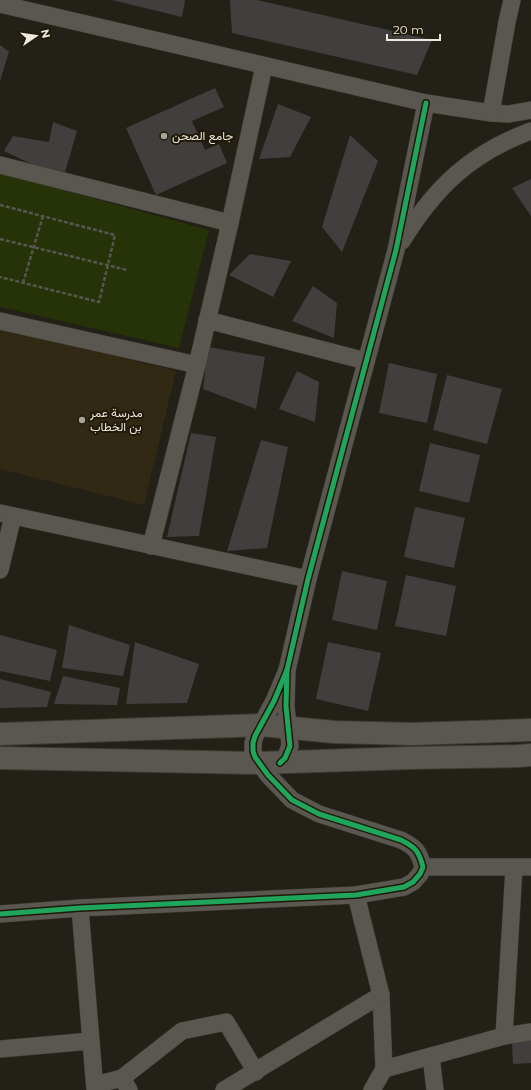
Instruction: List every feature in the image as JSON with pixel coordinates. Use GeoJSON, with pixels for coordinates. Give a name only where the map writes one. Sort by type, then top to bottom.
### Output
{"type":"FeatureCollection","features":[{"type":"Feature","properties":{"kind":"main road"},"geometry":{"type":"LineString","coordinates":[[0,734],[262,725],[287,726],[334,732],[412,734],[531,730]]}},
{"type":"Feature","properties":{"kind":"main road"},"geometry":{"type":"LineString","coordinates":[[0,758],[270,763],[531,755]]}},
{"type":"Feature","properties":{"kind":"street"},"geometry":{"type":"LineString","coordinates":[[490,113],[512,0]]}},
{"type":"Feature","properties":{"kind":"street"},"geometry":{"type":"LineString","coordinates":[[0,4],[426,103],[490,113],[509,114],[531,110]]}},
{"type":"Feature","properties":{"kind":"street"},"geometry":{"type":"LineString","coordinates":[[151,546],[197,365],[264,66]]}},
{"type":"Feature","properties":{"kind":"street"},"geometry":{"type":"LineString","coordinates":[[287,670],[286,706],[287,726],[291,739],[290,746],[285,758],[270,763],[255,758],[252,750],[253,743],[255,736],[274,701],[287,670],[308,579],[396,250],[426,103]]}},
{"type":"Feature","properties":{"kind":"street"},"geometry":{"type":"LineString","coordinates":[[396,250],[416,219],[435,195],[457,173],[508,139],[531,131]]}},
{"type":"Feature","properties":{"kind":"street"},"geometry":{"type":"LineString","coordinates":[[0,165],[230,223]]}},
{"type":"Feature","properties":{"kind":"street"},"geometry":{"type":"LineString","coordinates":[[207,320],[366,361]]}},
{"type":"Feature","properties":{"kind":"street"},"geometry":{"type":"LineString","coordinates":[[0,321],[197,365]]}},
{"type":"Feature","properties":{"kind":"street"},"geometry":{"type":"LineString","coordinates":[[0,570],[6,514],[308,579]]}},
{"type":"Feature","properties":{"kind":"street"},"geometry":{"type":"LineString","coordinates":[[0,914],[80,908],[356,895],[404,887],[413,882],[420,874],[423,866],[420,855],[413,846],[401,840],[319,814],[292,800],[280,789],[270,763]]}},
{"type":"Feature","properties":{"kind":"street"},"geometry":{"type":"LineString","coordinates":[[423,866],[531,867]]}},
{"type":"Feature","properties":{"kind":"street"},"geometry":{"type":"LineString","coordinates":[[504,1036],[514,868]]}},
{"type":"Feature","properties":{"kind":"street"},"geometry":{"type":"LineString","coordinates":[[356,895],[381,995],[384,1069],[372,1090]]}},
{"type":"Feature","properties":{"kind":"street"},"geometry":{"type":"LineString","coordinates":[[80,908],[95,1087],[125,1084],[182,1031],[226,1022],[256,1072]]}},
{"type":"Feature","properties":{"kind":"street"},"geometry":{"type":"LineString","coordinates":[[224,1090],[381,995]]}},
{"type":"Feature","properties":{"kind":"street"},"geometry":{"type":"LineString","coordinates":[[384,1069],[504,1036],[531,1032]]}},
{"type":"Feature","properties":{"kind":"street"},"geometry":{"type":"LineString","coordinates":[[0,1049],[91,1041]]}},
{"type":"Feature","properties":{"kind":"street"},"geometry":{"type":"LineString","coordinates":[[431,1056],[436,1090]]}},
{"type":"Feature","properties":{"kind":"path"},"geometry":{"type":"LineString","coordinates":[[0,205],[115,235],[99,302],[0,277]]}},
{"type":"Feature","properties":{"kind":"path"},"geometry":{"type":"LineString","coordinates":[[23,283],[43,216]]}},
{"type":"Feature","properties":{"kind":"path"},"geometry":{"type":"LineString","coordinates":[[0,240],[127,270]]}},
{"type":"Feature","properties":{"kind":"shaded area","name":"مدرسة عمر بن الخطاب"},"geometry":{"type":"Polygon","coordinates":[[[0,328],[176,371],[144,505],[0,469],[0,328]]]}},
{"type":"Feature","properties":{"kind":"green space"},"geometry":{"type":"Polygon","coordinates":[[[0,173],[209,230],[179,348],[0,307],[0,173]]]}},
{"type":"Feature","properties":{"kind":"building"},"geometry":{"type":"Polygon","coordinates":[[[112,0],[185,0],[182,17],[112,0]]]}},
{"type":"Feature","properties":{"kind":"building"},"geometry":{"type":"Polygon","coordinates":[[[230,0],[257,0],[432,40],[417,75],[232,33],[230,0]]]}},
{"type":"Feature","properties":{"kind":"building"},"geometry":{"type":"Polygon","coordinates":[[[0,45],[9,52],[0,81],[0,45]]]}},
{"type":"Feature","properties":{"kind":"building","name":"جامع الصحن"},"geometry":{"type":"Polygon","coordinates":[[[215,88],[224,107],[192,121],[205,150],[219,144],[227,163],[156,195],[126,128],[215,88]]]}},
{"type":"Feature","properties":{"kind":"building"},"geometry":{"type":"Polygon","coordinates":[[[278,104],[311,117],[290,157],[259,159],[278,104]]]}},
{"type":"Feature","properties":{"kind":"building"},"geometry":{"type":"Polygon","coordinates":[[[53,122],[77,131],[63,179],[4,151],[13,136],[49,142],[53,122]]]}},
{"type":"Feature","properties":{"kind":"building"},"geometry":{"type":"Polygon","coordinates":[[[350,135],[378,161],[342,252],[322,227],[350,135]]]}},
{"type":"Feature","properties":{"kind":"building"},"geometry":{"type":"Polygon","coordinates":[[[531,179],[531,216],[512,188],[531,179]]]}},
{"type":"Feature","properties":{"kind":"building"},"geometry":{"type":"Polygon","coordinates":[[[250,254],[291,261],[273,297],[229,275],[250,254]]]}},
{"type":"Feature","properties":{"kind":"building"},"geometry":{"type":"Polygon","coordinates":[[[313,286],[337,303],[334,338],[292,321],[313,286]]]}},
{"type":"Feature","properties":{"kind":"building"},"geometry":{"type":"Polygon","coordinates":[[[208,347],[265,357],[256,409],[203,389],[208,347]]]}},
{"type":"Feature","properties":{"kind":"building"},"geometry":{"type":"Polygon","coordinates":[[[389,363],[437,374],[427,423],[379,413],[389,363]]]}},
{"type":"Feature","properties":{"kind":"building"},"geometry":{"type":"Polygon","coordinates":[[[297,371],[319,382],[315,422],[279,409],[297,371]]]}},
{"type":"Feature","properties":{"kind":"building"},"geometry":{"type":"Polygon","coordinates":[[[447,375],[502,389],[487,444],[433,430],[447,375]]]}},
{"type":"Feature","properties":{"kind":"building"},"geometry":{"type":"Polygon","coordinates":[[[191,433],[216,437],[199,536],[167,537],[191,433]]]}},
{"type":"Feature","properties":{"kind":"building"},"geometry":{"type":"Polygon","coordinates":[[[261,440],[288,447],[267,548],[227,551],[261,440]]]}},
{"type":"Feature","properties":{"kind":"building"},"geometry":{"type":"Polygon","coordinates":[[[430,443],[480,455],[469,503],[419,491],[430,443]]]}},
{"type":"Feature","properties":{"kind":"building"},"geometry":{"type":"Polygon","coordinates":[[[415,507],[465,518],[454,568],[404,557],[415,507]]]}},
{"type":"Feature","properties":{"kind":"building"},"geometry":{"type":"Polygon","coordinates":[[[342,571],[387,581],[377,630],[332,620],[342,571]]]}},
{"type":"Feature","properties":{"kind":"building"},"geometry":{"type":"Polygon","coordinates":[[[406,575],[456,586],[446,636],[395,626],[406,575]]]}},
{"type":"Feature","properties":{"kind":"building"},"geometry":{"type":"Polygon","coordinates":[[[69,625],[130,645],[123,676],[62,668],[69,625]]]}},
{"type":"Feature","properties":{"kind":"building"},"geometry":{"type":"Polygon","coordinates":[[[0,635],[57,650],[50,681],[0,671],[0,635]]]}},
{"type":"Feature","properties":{"kind":"building"},"geometry":{"type":"Polygon","coordinates":[[[135,642],[199,664],[187,703],[126,704],[135,642]]]}},
{"type":"Feature","properties":{"kind":"building"},"geometry":{"type":"Polygon","coordinates":[[[328,642],[381,653],[368,711],[316,699],[328,642]]]}},
{"type":"Feature","properties":{"kind":"building"},"geometry":{"type":"Polygon","coordinates":[[[63,676],[120,688],[117,705],[54,704],[63,676]]]}},
{"type":"Feature","properties":{"kind":"building"},"geometry":{"type":"Polygon","coordinates":[[[0,679],[51,692],[47,707],[0,708],[0,679]]]}},
{"type":"Feature","properties":{"kind":"building"},"geometry":{"type":"Polygon","coordinates":[[[531,1039],[531,1063],[513,1064],[512,1040],[531,1039]]]}},
{"type":"Feature","properties":{"kind":"cycle path"},"geometry":{"type":"LineString","coordinates":[[280,763],[285,758],[290,746],[286,706],[287,670],[308,579],[396,250],[426,103]]}},
{"type":"Feature","properties":{"kind":"cycle path"},"geometry":{"type":"LineString","coordinates":[[0,914],[80,908],[356,895],[404,887],[413,882],[420,874],[423,867],[420,857],[413,847],[401,840],[319,814],[292,800],[268,775],[255,757],[253,751],[255,736],[274,701],[287,670]]}},
{"type":"Feature","properties":{"kind":"place","name":"جامع الصحن"},"geometry":{"type":"Point","coordinates":[164,136]}},
{"type":"Feature","properties":{"kind":"place","name":"مدرسة عمر بن الخطاب"},"geometry":{"type":"Point","coordinates":[82,420]}}]}
